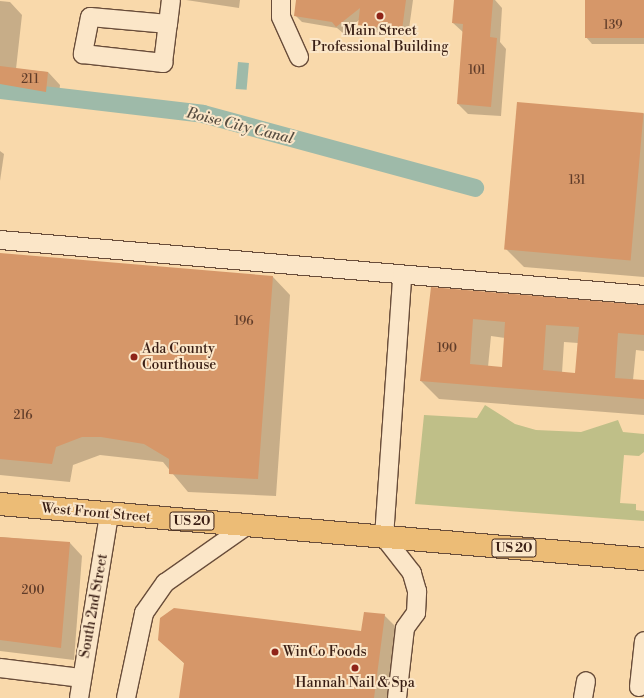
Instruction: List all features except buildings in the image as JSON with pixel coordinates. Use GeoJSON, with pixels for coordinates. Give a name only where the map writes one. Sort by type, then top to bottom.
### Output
{"type":"FeatureCollection","features":[{"type":"Feature","properties":{"kind":"main road","name":"West Front Street"},"geometry":{"type":"LineString","coordinates":[[0,504],[384,537]]}},
{"type":"Feature","properties":{"kind":"main road","name":"US 20"},"geometry":{"type":"LineString","coordinates":[[384,537],[644,560]]}},
{"type":"Feature","properties":{"kind":"street"},"geometry":{"type":"LineString","coordinates":[[168,24],[90,17],[83,54],[164,63],[171,0]]}},
{"type":"Feature","properties":{"kind":"street"},"geometry":{"type":"LineString","coordinates":[[281,0],[281,17],[299,57]]}},
{"type":"Feature","properties":{"kind":"street"},"geometry":{"type":"LineString","coordinates":[[0,240],[402,277],[644,295]]}},
{"type":"Feature","properties":{"kind":"street"},"geometry":{"type":"LineString","coordinates":[[396,698],[405,628],[416,613],[417,591],[412,574],[384,537],[402,277]]}},
{"type":"Feature","properties":{"kind":"street","name":"South 2nd Street"},"geometry":{"type":"LineString","coordinates":[[79,698],[81,678],[109,514]]}},
{"type":"Feature","properties":{"kind":"street"},"geometry":{"type":"LineString","coordinates":[[126,698],[144,613],[165,583],[246,526]]}},
{"type":"Feature","properties":{"kind":"street"},"geometry":{"type":"LineString","coordinates":[[640,687],[644,641]]}},
{"type":"Feature","properties":{"kind":"street"},"geometry":{"type":"LineString","coordinates":[[0,668],[81,678]]}},
{"type":"Feature","properties":{"kind":"green space"},"geometry":{"type":"Polygon","coordinates":[[[485,405],[515,424],[536,430],[581,432],[618,420],[623,432],[644,434],[644,452],[639,456],[624,455],[620,503],[636,504],[636,510],[644,511],[644,521],[415,504],[424,415],[477,418],[485,405]]]}},
{"type":"Feature","properties":{"kind":"shaded area"},"geometry":{"type":"Polygon","coordinates":[[[238,62],[249,63],[247,90],[236,89],[238,62]]]}},
{"type":"Feature","properties":{"kind":"waterway","name":"Boise City Canal"},"geometry":{"type":"LineString","coordinates":[[0,90],[203,114],[475,188]]}},
{"type":"Feature","properties":{"kind":"place","name":"Main Street Professional Building"},"geometry":{"type":"Point","coordinates":[380,16]}},
{"type":"Feature","properties":{"kind":"place","name":"Ada County Courthouse"},"geometry":{"type":"Point","coordinates":[134,357]}},
{"type":"Feature","properties":{"kind":"place","name":"WinCo Foods"},"geometry":{"type":"Point","coordinates":[275,652]}},
{"type":"Feature","properties":{"kind":"place","name":"Hannah Nail & Spa"},"geometry":{"type":"Point","coordinates":[355,668]}}]}
